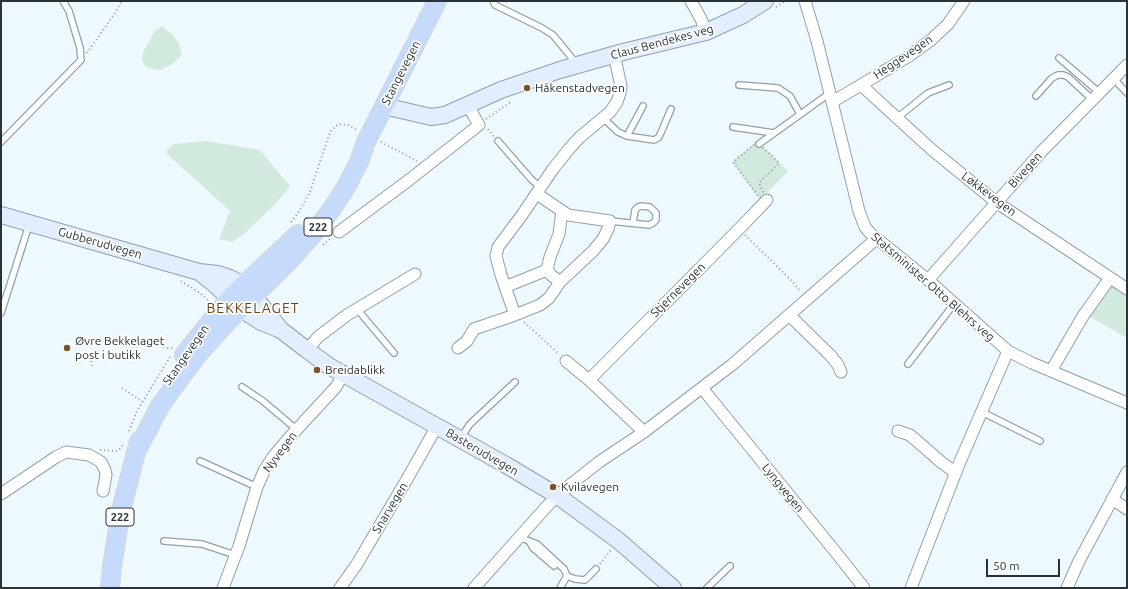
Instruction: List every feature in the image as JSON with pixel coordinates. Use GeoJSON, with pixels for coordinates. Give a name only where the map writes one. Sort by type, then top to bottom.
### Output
{"type":"FeatureCollection","features":[{"type":"Feature","properties":{"kind":"main road","name":"Stangevegen"},"geometry":{"type":"LineString","coordinates":[[109,586],[131,446],[174,368],[190,346],[313,234],[332,210],[359,162],[384,106],[437,1]]}},
{"type":"Feature","properties":{"kind":"main road","name":"Claus Bendekes veg"},"geometry":{"type":"LineString","coordinates":[[384,106],[431,117],[445,115],[467,104],[530,80],[614,54],[706,32],[743,15],[765,1]]}},
{"type":"Feature","properties":{"kind":"main road","name":"Gubberudvegen"},"geometry":{"type":"LineString","coordinates":[[1,215],[199,272],[218,274],[230,278],[237,282],[242,298]]}},
{"type":"Feature","properties":{"kind":"main road","name":"Basterudvegen"},"geometry":{"type":"LineString","coordinates":[[242,298],[269,314],[281,330],[307,350],[343,374],[558,496],[608,532],[670,587]]}},
{"type":"Feature","properties":{"kind":"street"},"geometry":{"type":"LineString","coordinates":[[691,1],[702,19],[706,32]]}},
{"type":"Feature","properties":{"kind":"street","name":"Statsminister Otto Blehrs veg"},"geometry":{"type":"LineString","coordinates":[[805,1],[817,41],[859,211],[865,227],[876,239],[928,280],[1008,351],[1050,371],[1127,402]]}},
{"type":"Feature","properties":{"kind":"street","name":"Heggevegen"},"geometry":{"type":"LineString","coordinates":[[831,97],[861,85],[909,56],[931,40],[948,24],[964,1]]}},
{"type":"Feature","properties":{"kind":"street"},"geometry":{"type":"LineString","coordinates":[[515,315],[496,256],[498,247],[574,143],[614,107],[620,93],[620,79],[614,54]]}},
{"type":"Feature","properties":{"kind":"street","name":"Bivegen"},"geometry":{"type":"LineString","coordinates":[[928,280],[1042,151],[1127,65]]}},
{"type":"Feature","properties":{"kind":"street","name":"Løkkevegen"},"geometry":{"type":"LineString","coordinates":[[861,85],[953,167],[996,202],[1127,289]]}},
{"type":"Feature","properties":{"kind":"street"},"geometry":{"type":"LineString","coordinates":[[339,232],[482,126],[467,104]]}},
{"type":"Feature","properties":{"kind":"street"},"geometry":{"type":"LineString","coordinates":[[458,348],[467,341],[474,329],[540,305],[549,298],[560,282],[593,251],[603,239],[610,221],[568,215],[539,191]]}},
{"type":"Feature","properties":{"kind":"street","name":"Stjernevegen"},"geometry":{"type":"LineString","coordinates":[[589,380],[740,229],[766,200]]}},
{"type":"Feature","properties":{"kind":"street"},"geometry":{"type":"LineString","coordinates":[[547,270],[550,257],[559,234],[562,211]]}},
{"type":"Feature","properties":{"kind":"street"},"geometry":{"type":"LineString","coordinates":[[474,588],[524,539],[558,496],[599,462],[644,432],[733,364],[876,239]]}},
{"type":"Feature","properties":{"kind":"street"},"geometry":{"type":"LineString","coordinates":[[505,287],[547,270]]}},
{"type":"Feature","properties":{"kind":"street"},"geometry":{"type":"LineString","coordinates":[[547,270],[560,282]]}},
{"type":"Feature","properties":{"kind":"street"},"geometry":{"type":"LineString","coordinates":[[307,350],[318,337],[357,309],[415,274]]}},
{"type":"Feature","properties":{"kind":"street"},"geometry":{"type":"LineString","coordinates":[[1050,371],[1083,316],[1110,278]]}},
{"type":"Feature","properties":{"kind":"street"},"geometry":{"type":"LineString","coordinates":[[789,315],[831,356],[841,372]]}},
{"type":"Feature","properties":{"kind":"street"},"geometry":{"type":"LineString","coordinates":[[911,588],[956,473],[1008,351]]}},
{"type":"Feature","properties":{"kind":"street"},"geometry":{"type":"LineString","coordinates":[[566,361],[589,380],[644,432]]}},
{"type":"Feature","properties":{"kind":"street","name":"Nyvegen"},"geometry":{"type":"LineString","coordinates":[[223,588],[257,487],[265,469],[296,429],[336,387],[343,374]]}},
{"type":"Feature","properties":{"kind":"street","name":"Lyngvegen"},"geometry":{"type":"LineString","coordinates":[[702,388],[864,588]]}},
{"type":"Feature","properties":{"kind":"street","name":"Snarvegen"},"geometry":{"type":"LineString","coordinates":[[340,588],[357,564],[437,426]]}},
{"type":"Feature","properties":{"kind":"street"},"geometry":{"type":"LineString","coordinates":[[898,431],[910,435],[956,473]]}},
{"type":"Feature","properties":{"kind":"street"},"geometry":{"type":"LineString","coordinates":[[1,494],[62,454],[72,452],[89,455],[98,459],[104,466],[106,475],[103,490]]}},
{"type":"Feature","properties":{"kind":"street"},"geometry":{"type":"LineString","coordinates":[[1067,588],[1079,562],[1127,472]]}},
{"type":"Feature","properties":{"kind":"street"},"geometry":{"type":"LineString","coordinates":[[1112,500],[1127,509]]}},
{"type":"Feature","properties":{"kind":"lane"},"geometry":{"type":"LineString","coordinates":[[1,142],[81,60],[80,48],[64,1]]}},
{"type":"Feature","properties":{"kind":"lane"},"geometry":{"type":"LineString","coordinates":[[493,1],[495,5],[542,28],[552,35],[578,65]]}},
{"type":"Feature","properties":{"kind":"lane"},"geometry":{"type":"LineString","coordinates":[[1059,58],[1097,96]]}},
{"type":"Feature","properties":{"kind":"lane"},"geometry":{"type":"LineString","coordinates":[[1036,96],[1052,78],[1058,75],[1063,75],[1097,96]]}},
{"type":"Feature","properties":{"kind":"lane"},"geometry":{"type":"LineString","coordinates":[[1114,79],[1127,93]]}},
{"type":"Feature","properties":{"kind":"lane"},"geometry":{"type":"LineString","coordinates":[[738,85],[778,88],[790,96],[800,114]]}},
{"type":"Feature","properties":{"kind":"lane"},"geometry":{"type":"LineString","coordinates":[[897,118],[928,92],[949,85]]}},
{"type":"Feature","properties":{"kind":"lane"},"geometry":{"type":"LineString","coordinates":[[759,144],[800,114],[831,97]]}},
{"type":"Feature","properties":{"kind":"lane"},"geometry":{"type":"LineString","coordinates":[[627,136],[643,106]]}},
{"type":"Feature","properties":{"kind":"lane"},"geometry":{"type":"LineString","coordinates":[[603,118],[618,132],[627,136],[654,140],[660,135],[671,109]]}},
{"type":"Feature","properties":{"kind":"lane"},"geometry":{"type":"LineString","coordinates":[[733,127],[774,133]]}},
{"type":"Feature","properties":{"kind":"lane"},"geometry":{"type":"LineString","coordinates":[[498,141],[531,179],[539,191]]}},
{"type":"Feature","properties":{"kind":"lane"},"geometry":{"type":"LineString","coordinates":[[610,221],[634,223]]}},
{"type":"Feature","properties":{"kind":"lane"},"geometry":{"type":"LineString","coordinates":[[1,313],[29,222]]}},
{"type":"Feature","properties":{"kind":"lane"},"geometry":{"type":"LineString","coordinates":[[908,364],[954,304]]}},
{"type":"Feature","properties":{"kind":"lane"},"geometry":{"type":"LineString","coordinates":[[357,309],[394,353]]}},
{"type":"Feature","properties":{"kind":"lane"},"geometry":{"type":"LineString","coordinates":[[459,439],[470,424],[515,382]]}},
{"type":"Feature","properties":{"kind":"lane"},"geometry":{"type":"LineString","coordinates":[[242,387],[263,401],[296,429]]}},
{"type":"Feature","properties":{"kind":"lane"},"geometry":{"type":"LineString","coordinates":[[982,412],[1040,441]]}},
{"type":"Feature","properties":{"kind":"lane"},"geometry":{"type":"LineString","coordinates":[[200,461],[257,487]]}},
{"type":"Feature","properties":{"kind":"lane"},"geometry":{"type":"LineString","coordinates":[[524,539],[554,566]]}},
{"type":"Feature","properties":{"kind":"lane"},"geometry":{"type":"LineString","coordinates":[[524,539],[537,544],[564,569],[567,576],[585,580],[596,569]]}},
{"type":"Feature","properties":{"kind":"lane"},"geometry":{"type":"LineString","coordinates":[[164,541],[202,544],[235,555]]}},
{"type":"Feature","properties":{"kind":"lane"},"geometry":{"type":"LineString","coordinates":[[708,588],[730,566]]}},
{"type":"Feature","properties":{"kind":"lane"},"geometry":{"type":"LineString","coordinates":[[560,588],[567,576]]}},
{"type":"Feature","properties":{"kind":"path"},"geometry":{"type":"LineString","coordinates":[[81,60],[94,45],[122,1]]}},
{"type":"Feature","properties":{"kind":"path"},"geometry":{"type":"LineString","coordinates":[[288,226],[298,213],[310,192],[325,145],[333,128],[338,124],[343,124],[370,139],[427,166]]}},
{"type":"Feature","properties":{"kind":"path"},"geometry":{"type":"LineString","coordinates":[[482,126],[498,141]]}},
{"type":"Feature","properties":{"kind":"path"},"geometry":{"type":"LineString","coordinates":[[757,142],[779,163],[759,183],[766,200],[759,197],[733,162],[757,142]]}},
{"type":"Feature","properties":{"kind":"path"},"geometry":{"type":"LineString","coordinates":[[740,229],[792,280],[807,299]]}},
{"type":"Feature","properties":{"kind":"path"},"geometry":{"type":"LineString","coordinates":[[515,315],[566,361]]}},
{"type":"Feature","properties":{"kind":"path"},"geometry":{"type":"LineString","coordinates":[[127,435],[137,411],[176,348],[167,348],[156,344]]}},
{"type":"Feature","properties":{"kind":"path"},"geometry":{"type":"LineString","coordinates":[[90,354],[92,367]]}},
{"type":"Feature","properties":{"kind":"path"},"geometry":{"type":"LineString","coordinates":[[122,388],[143,402]]}},
{"type":"Feature","properties":{"kind":"path"},"geometry":{"type":"LineString","coordinates":[[89,455],[90,452],[95,450],[117,451],[131,446]]}},
{"type":"Feature","properties":{"kind":"path"},"geometry":{"type":"LineString","coordinates":[[596,569],[615,546]]}},
{"type":"Feature","properties":{"kind":"green space"},"geometry":{"type":"Polygon","coordinates":[[[162,26],[171,33],[179,44],[182,55],[171,65],[160,70],[146,67],[142,60],[143,52],[155,31],[162,26]]]}},
{"type":"Feature","properties":{"kind":"green space"},"geometry":{"type":"Polygon","coordinates":[[[206,141],[260,150],[290,186],[276,203],[245,233],[232,242],[219,239],[230,211],[165,152],[174,144],[206,141]]]}},
{"type":"Feature","properties":{"kind":"green space"},"geometry":{"type":"Polygon","coordinates":[[[757,141],[788,171],[760,200],[732,162],[757,141]]]}},
{"type":"Feature","properties":{"kind":"green space"},"geometry":{"type":"Polygon","coordinates":[[[1104,279],[1127,287],[1127,338],[1089,316],[1104,279]]]}},
{"type":"Feature","properties":{"kind":"place","name":"Håkenstadvegen"},"geometry":{"type":"Point","coordinates":[527,88]}},
{"type":"Feature","properties":{"kind":"place","name":"Øvre Bekkelaget post i butikk"},"geometry":{"type":"Point","coordinates":[67,348]}},
{"type":"Feature","properties":{"kind":"place","name":"Breidablikk"},"geometry":{"type":"Point","coordinates":[317,370]}},
{"type":"Feature","properties":{"kind":"place","name":"Kvilavegen"},"geometry":{"type":"Point","coordinates":[553,487]}},
{"type":"Feature","properties":{"kind":"district","name":"BEKKELAGET"},"geometry":{"type":"Point","coordinates":[253,308]}}]}
